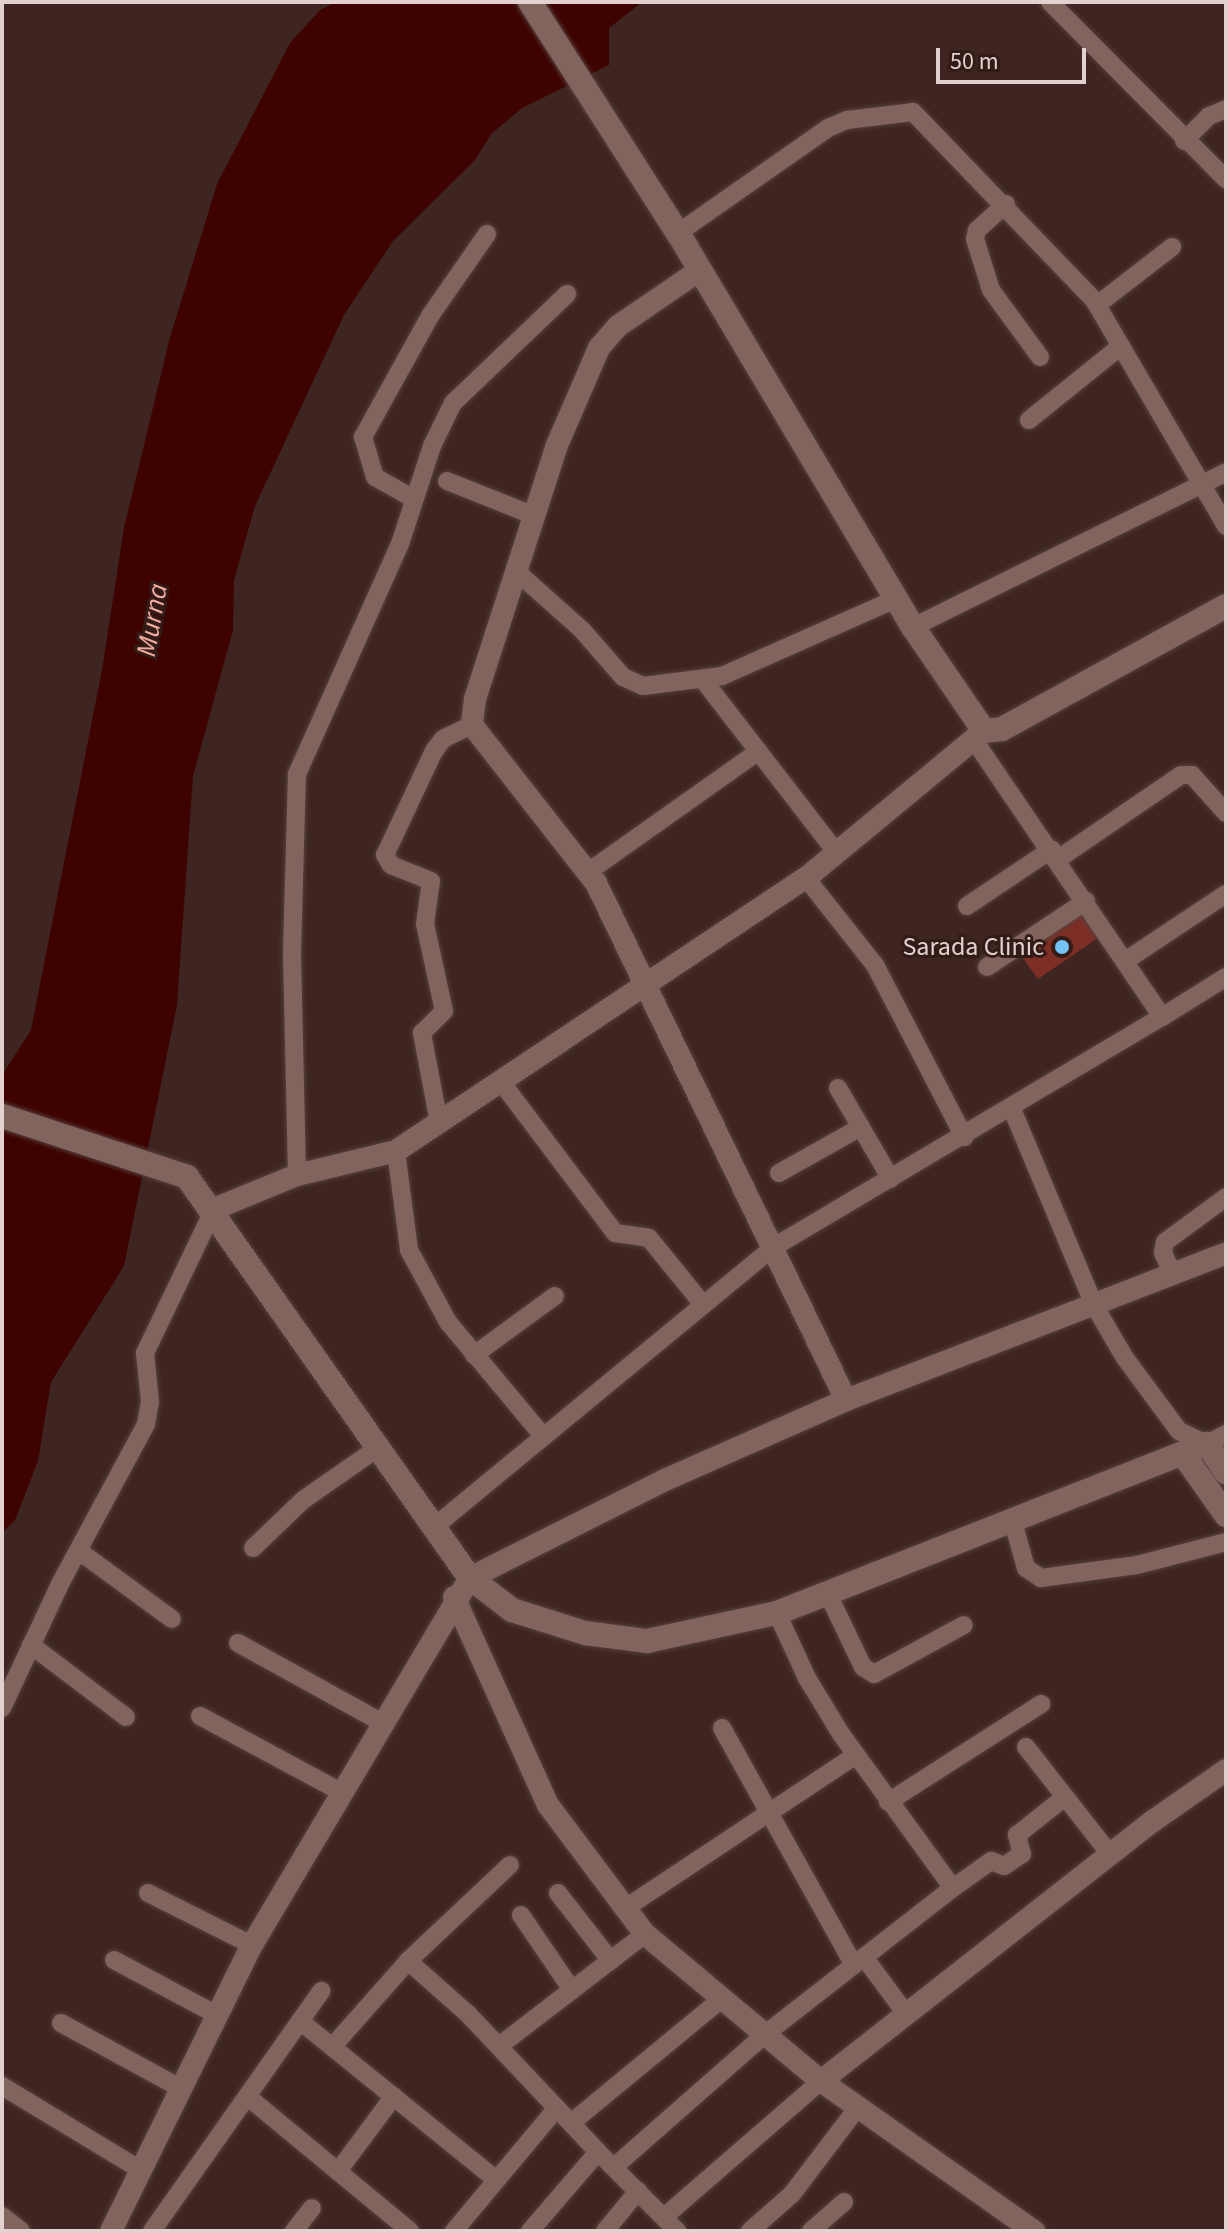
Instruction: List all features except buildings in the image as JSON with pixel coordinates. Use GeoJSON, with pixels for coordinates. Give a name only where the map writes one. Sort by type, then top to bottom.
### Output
{"type":"FeatureCollection","features":[{"type":"Feature","properties":{"kind":"main road"},"geometry":{"type":"LineString","coordinates":[[530,2],[678,233],[979,735],[1002,729],[1226,606]]}},
{"type":"Feature","properties":{"kind":"main road"},"geometry":{"type":"LineString","coordinates":[[2,1116],[187,1177],[214,1209],[434,1527],[462,1588],[512,1610],[619,1640],[647,1641],[777,1613],[828,1594],[1013,1522],[1181,1442],[1216,1439],[1226,1472]]}},
{"type":"Feature","properties":{"kind":"main road"},"geometry":{"type":"LineString","coordinates":[[1181,1442],[1226,1515]]}},
{"type":"Feature","properties":{"kind":"street"},"geometry":{"type":"LineString","coordinates":[[1050,2],[1184,141],[1226,179]]}},
{"type":"Feature","properties":{"kind":"street"},"geometry":{"type":"LineString","coordinates":[[1184,141],[1209,116],[1226,109]]}},
{"type":"Feature","properties":{"kind":"street"},"geometry":{"type":"LineString","coordinates":[[678,233],[828,128],[905,110],[922,117],[1097,305],[1226,526]]}},
{"type":"Feature","properties":{"kind":"street"},"geometry":{"type":"LineString","coordinates":[[1006,204],[977,230],[975,239],[991,290],[1040,357]]}},
{"type":"Feature","properties":{"kind":"street"},"geometry":{"type":"LineString","coordinates":[[414,499],[375,477],[363,437],[430,316],[487,234]]}},
{"type":"Feature","properties":{"kind":"street"},"geometry":{"type":"LineString","coordinates":[[1097,305],[1172,247]]}},
{"type":"Feature","properties":{"kind":"street"},"geometry":{"type":"LineString","coordinates":[[700,270],[618,326],[599,348],[562,431],[475,699],[472,725],[588,872],[774,1247],[846,1400]]}},
{"type":"Feature","properties":{"kind":"street"},"geometry":{"type":"LineString","coordinates":[[297,1175],[295,786],[400,544],[441,426],[465,387],[567,294]]}},
{"type":"Feature","properties":{"kind":"street"},"geometry":{"type":"LineString","coordinates":[[1029,420],[1121,346]]}},
{"type":"Feature","properties":{"kind":"street"},"geometry":{"type":"LineString","coordinates":[[913,627],[1226,472]]}},
{"type":"Feature","properties":{"kind":"street"},"geometry":{"type":"LineString","coordinates":[[447,481],[535,516]]}},
{"type":"Feature","properties":{"kind":"street"},"geometry":{"type":"LineString","coordinates":[[517,572],[630,683],[704,681],[896,599]]}},
{"type":"Feature","properties":{"kind":"street"},"geometry":{"type":"LineString","coordinates":[[704,681],[836,852]]}},
{"type":"Feature","properties":{"kind":"street"},"geometry":{"type":"LineString","coordinates":[[439,1123],[422,1033],[444,1011],[425,924],[431,881],[391,865],[385,855],[434,751],[443,739],[472,725]]}},
{"type":"Feature","properties":{"kind":"street"},"geometry":{"type":"LineString","coordinates":[[2,1708],[31,1645],[146,1424],[150,1402],[145,1353],[214,1209],[297,1175],[396,1151],[806,878],[979,735],[1162,1017]]}},
{"type":"Feature","properties":{"kind":"street"},"geometry":{"type":"LineString","coordinates":[[588,872],[759,751]]}},
{"type":"Feature","properties":{"kind":"street"},"geometry":{"type":"LineString","coordinates":[[967,906],[1181,775],[1192,775],[1226,813]]}},
{"type":"Feature","properties":{"kind":"street"},"geometry":{"type":"LineString","coordinates":[[806,878],[875,965],[964,1137]]}},
{"type":"Feature","properties":{"kind":"street"},"geometry":{"type":"LineString","coordinates":[[1125,961],[1226,894]]}},
{"type":"Feature","properties":{"kind":"street"},"geometry":{"type":"LineString","coordinates":[[987,967],[1086,901]]}},
{"type":"Feature","properties":{"kind":"street"},"geometry":{"type":"LineString","coordinates":[[434,1527],[701,1302],[774,1247],[1012,1109],[1226,977]]}},
{"type":"Feature","properties":{"kind":"street"},"geometry":{"type":"LineString","coordinates":[[502,1083],[610,1229],[619,1236],[639,1233],[649,1238],[701,1302]]}},
{"type":"Feature","properties":{"kind":"street"},"geometry":{"type":"LineString","coordinates":[[838,1088],[891,1179]]}},
{"type":"Feature","properties":{"kind":"street"},"geometry":{"type":"LineString","coordinates":[[1012,1109],[1094,1305],[1181,1442]]}},
{"type":"Feature","properties":{"kind":"street"},"geometry":{"type":"LineString","coordinates":[[779,1173],[861,1127]]}},
{"type":"Feature","properties":{"kind":"street"},"geometry":{"type":"LineString","coordinates":[[396,1151],[409,1250],[448,1322],[542,1435]]}},
{"type":"Feature","properties":{"kind":"street"},"geometry":{"type":"LineString","coordinates":[[1173,1275],[1163,1253],[1165,1242],[1226,1197]]}},
{"type":"Feature","properties":{"kind":"street"},"geometry":{"type":"LineString","coordinates":[[111,2231],[252,1945],[462,1588],[665,1480],[846,1400],[1226,1253]]}},
{"type":"Feature","properties":{"kind":"street"},"geometry":{"type":"LineString","coordinates":[[474,1355],[555,1296]]}},
{"type":"Feature","properties":{"kind":"street"},"geometry":{"type":"LineString","coordinates":[[253,1548],[303,1500],[379,1447]]}},
{"type":"Feature","properties":{"kind":"street"},"geometry":{"type":"LineString","coordinates":[[1013,1522],[1026,1568],[1041,1578],[1148,1563],[1226,1542]]}},
{"type":"Feature","properties":{"kind":"street"},"geometry":{"type":"LineString","coordinates":[[79,1551],[172,1619]]}},
{"type":"Feature","properties":{"kind":"street"},"geometry":{"type":"LineString","coordinates":[[462,1588],[548,1805],[645,1934],[720,2000],[821,2081],[1034,2231]]}},
{"type":"Feature","properties":{"kind":"street"},"geometry":{"type":"LineString","coordinates":[[828,1594],[863,1667],[874,1674],[964,1625]]}},
{"type":"Feature","properties":{"kind":"street"},"geometry":{"type":"LineString","coordinates":[[777,1613],[807,1678],[856,1755],[953,1888]]}},
{"type":"Feature","properties":{"kind":"street"},"geometry":{"type":"LineString","coordinates":[[238,1643],[381,1722]]}},
{"type":"Feature","properties":{"kind":"street"},"geometry":{"type":"LineString","coordinates":[[31,1645],[126,1717]]}},
{"type":"Feature","properties":{"kind":"street"},"geometry":{"type":"LineString","coordinates":[[888,1802],[1041,1704]]}},
{"type":"Feature","properties":{"kind":"street"},"geometry":{"type":"LineString","coordinates":[[200,1716],[341,1792]]}},
{"type":"Feature","properties":{"kind":"street"},"geometry":{"type":"LineString","coordinates":[[722,1728],[767,1814],[859,1961],[906,2014]]}},
{"type":"Feature","properties":{"kind":"street"},"geometry":{"type":"LineString","coordinates":[[1026,1747],[1110,1854]]}},
{"type":"Feature","properties":{"kind":"street"},"geometry":{"type":"LineString","coordinates":[[624,1909],[856,1755]]}},
{"type":"Feature","properties":{"kind":"street"},"geometry":{"type":"LineString","coordinates":[[664,2217],[821,2081],[1110,1854],[1226,1770]]}},
{"type":"Feature","properties":{"kind":"street"},"geometry":{"type":"LineString","coordinates":[[614,2167],[764,2035],[953,1888],[991,1861],[1006,1866],[1022,1854],[1017,1834],[1065,1797]]}},
{"type":"Feature","properties":{"kind":"street"},"geometry":{"type":"LineString","coordinates":[[332,2047],[408,1961],[510,1865]]}},
{"type":"Feature","properties":{"kind":"street"},"geometry":{"type":"LineString","coordinates":[[148,1893],[252,1945]]}},
{"type":"Feature","properties":{"kind":"street"},"geometry":{"type":"LineString","coordinates":[[558,1893],[611,1961]]}},
{"type":"Feature","properties":{"kind":"street"},"geometry":{"type":"LineString","coordinates":[[521,1915],[572,1990]]}},
{"type":"Feature","properties":{"kind":"street"},"geometry":{"type":"LineString","coordinates":[[499,2046],[645,1934]]}},
{"type":"Feature","properties":{"kind":"street"},"geometry":{"type":"LineString","coordinates":[[114,1960],[217,2015]]}},
{"type":"Feature","properties":{"kind":"street"},"geometry":{"type":"LineString","coordinates":[[408,1961],[499,2046],[677,2231]]}},
{"type":"Feature","properties":{"kind":"street"},"geometry":{"type":"LineString","coordinates":[[152,2231],[321,1991]]}},
{"type":"Feature","properties":{"kind":"street"},"geometry":{"type":"LineString","coordinates":[[571,2123],[720,2000]]}},
{"type":"Feature","properties":{"kind":"street"},"geometry":{"type":"LineString","coordinates":[[300,2021],[496,2180]]}},
{"type":"Feature","properties":{"kind":"street"},"geometry":{"type":"LineString","coordinates":[[61,2023],[180,2088]]}},
{"type":"Feature","properties":{"kind":"street"},"geometry":{"type":"LineString","coordinates":[[2,2086],[139,2169]]}},
{"type":"Feature","properties":{"kind":"street"},"geometry":{"type":"LineString","coordinates":[[339,2170],[394,2096]]}},
{"type":"Feature","properties":{"kind":"street"},"geometry":{"type":"LineString","coordinates":[[248,2097],[410,2231]]}},
{"type":"Feature","properties":{"kind":"street"},"geometry":{"type":"LineString","coordinates":[[750,2231],[792,2194],[858,2107]]}},
{"type":"Feature","properties":{"kind":"street"},"geometry":{"type":"LineString","coordinates":[[454,2231],[557,2108]]}},
{"type":"Feature","properties":{"kind":"street"},"geometry":{"type":"LineString","coordinates":[[530,2231],[598,2152]]}},
{"type":"Feature","properties":{"kind":"street"},"geometry":{"type":"LineString","coordinates":[[605,2231],[638,2191]]}},
{"type":"Feature","properties":{"kind":"street"},"geometry":{"type":"LineString","coordinates":[[811,2231],[844,2202]]}},
{"type":"Feature","properties":{"kind":"street"},"geometry":{"type":"LineString","coordinates":[[294,2231],[312,2208]]}},
{"type":"Feature","properties":{"kind":"street"},"geometry":{"type":"LineString","coordinates":[[2,2216],[21,2231]]}},
{"type":"Feature","properties":{"kind":"water","name":"Murna"},"geometry":{"type":"Polygon","coordinates":[[[336,2],[642,2],[609,28],[609,65],[522,108],[492,133],[475,160],[393,241],[344,315],[255,506],[234,580],[233,630],[193,776],[177,1005],[124,1266],[51,1382],[38,1461],[15,1520],[2,1533],[2,1075],[31,1030],[102,670],[124,528],[169,341],[217,184],[290,43],[320,10],[336,2]]]}},
{"type":"Feature","properties":{"kind":"place","name":"Sarada Clinic"},"geometry":{"type":"Point","coordinates":[1062,947]}}]}
